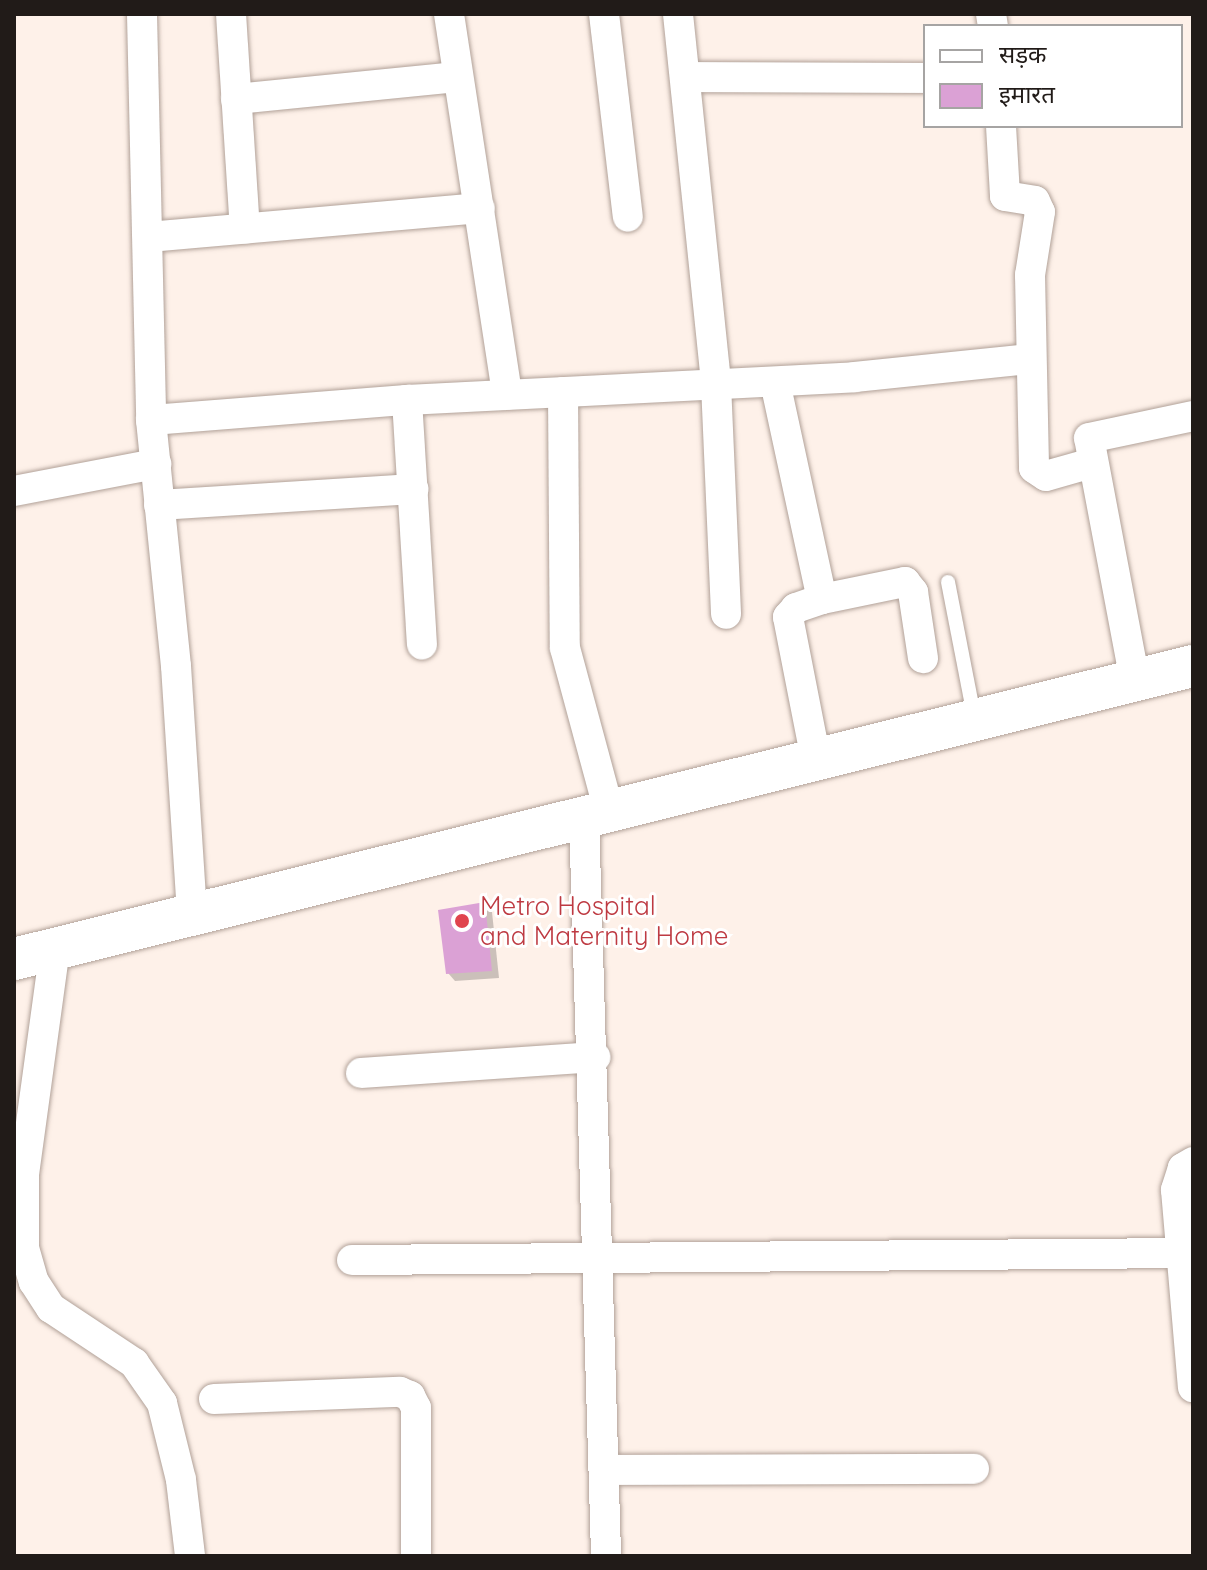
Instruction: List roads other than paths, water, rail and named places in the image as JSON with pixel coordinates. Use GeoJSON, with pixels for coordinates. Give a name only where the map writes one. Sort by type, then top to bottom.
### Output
{"type":"FeatureCollection","features":[{"type":"Feature","properties":{"kind":"main road"},"geometry":{"type":"LineString","coordinates":[[14,959],[1193,666]]}},
{"type":"Feature","properties":{"kind":"street"},"geometry":{"type":"LineString","coordinates":[[142,14],[151,420],[176,666],[192,914]]}},
{"type":"Feature","properties":{"kind":"street"},"geometry":{"type":"LineString","coordinates":[[231,14],[245,229]]}},
{"type":"Feature","properties":{"kind":"street"},"geometry":{"type":"LineString","coordinates":[[449,14],[507,395]]}},
{"type":"Feature","properties":{"kind":"street"},"geometry":{"type":"LineString","coordinates":[[604,14],[628,217]]}},
{"type":"Feature","properties":{"kind":"street"},"geometry":{"type":"LineString","coordinates":[[678,14],[716,384],[726,614]]}},
{"type":"Feature","properties":{"kind":"street"},"geometry":{"type":"LineString","coordinates":[[236,99],[457,77]]}},
{"type":"Feature","properties":{"kind":"street"},"geometry":{"type":"LineString","coordinates":[[685,77],[923,78]]}},
{"type":"Feature","properties":{"kind":"street"},"geometry":{"type":"LineString","coordinates":[[1001,128],[1005,196],[1035,201],[1040,212],[1030,275],[1034,468],[1046,476],[1092,463]]}},
{"type":"Feature","properties":{"kind":"street"},"geometry":{"type":"LineString","coordinates":[[149,237],[480,208]]}},
{"type":"Feature","properties":{"kind":"street"},"geometry":{"type":"LineString","coordinates":[[151,420],[407,400],[775,382],[1030,359]]}},
{"type":"Feature","properties":{"kind":"street"},"geometry":{"type":"LineString","coordinates":[[775,382],[822,599]]}},
{"type":"Feature","properties":{"kind":"street"},"geometry":{"type":"LineString","coordinates":[[563,392],[565,648],[596,814],[595,1057],[606,1556]]}},
{"type":"Feature","properties":{"kind":"street"},"geometry":{"type":"LineString","coordinates":[[407,400],[422,645]]}},
{"type":"Feature","properties":{"kind":"street"},"geometry":{"type":"LineString","coordinates":[[1135,681],[1088,443],[1093,434],[1193,416]]}},
{"type":"Feature","properties":{"kind":"street"},"geometry":{"type":"LineString","coordinates":[[14,491],[156,464]]}},
{"type":"Feature","properties":{"kind":"street"},"geometry":{"type":"LineString","coordinates":[[159,505],[413,489]]}},
{"type":"Feature","properties":{"kind":"street"},"geometry":{"type":"LineString","coordinates":[[816,760],[788,617],[796,608],[822,599],[905,582],[913,592],[923,658]]}},
{"type":"Feature","properties":{"kind":"street"},"geometry":{"type":"LineString","coordinates":[[55,948],[24,1174],[24,1248],[34,1282],[51,1308],[134,1363],[162,1403],[181,1480],[190,1556]]}},
{"type":"Feature","properties":{"kind":"street"},"geometry":{"type":"LineString","coordinates":[[361,1073],[595,1057]]}},
{"type":"Feature","properties":{"kind":"street"},"geometry":{"type":"LineString","coordinates":[[1193,1162],[1177,1178],[1193,1387]]}},
{"type":"Feature","properties":{"kind":"street"},"geometry":{"type":"LineString","coordinates":[[352,1260],[598,1261],[1183,1253]]}},
{"type":"Feature","properties":{"kind":"street"},"geometry":{"type":"LineString","coordinates":[[214,1399],[410,1396],[416,1408],[416,1556]]}},
{"type":"Feature","properties":{"kind":"street"},"geometry":{"type":"LineString","coordinates":[[604,1470],[974,1469]]}},
{"type":"Feature","properties":{"kind":"lane"},"geometry":{"type":"LineString","coordinates":[[948,582],[975,720]]}},
{"type":"Feature","properties":{"kind":"place","name":"Metro Hospital and Maternity Home"},"geometry":{"type":"Point","coordinates":[462,921]}}]}
